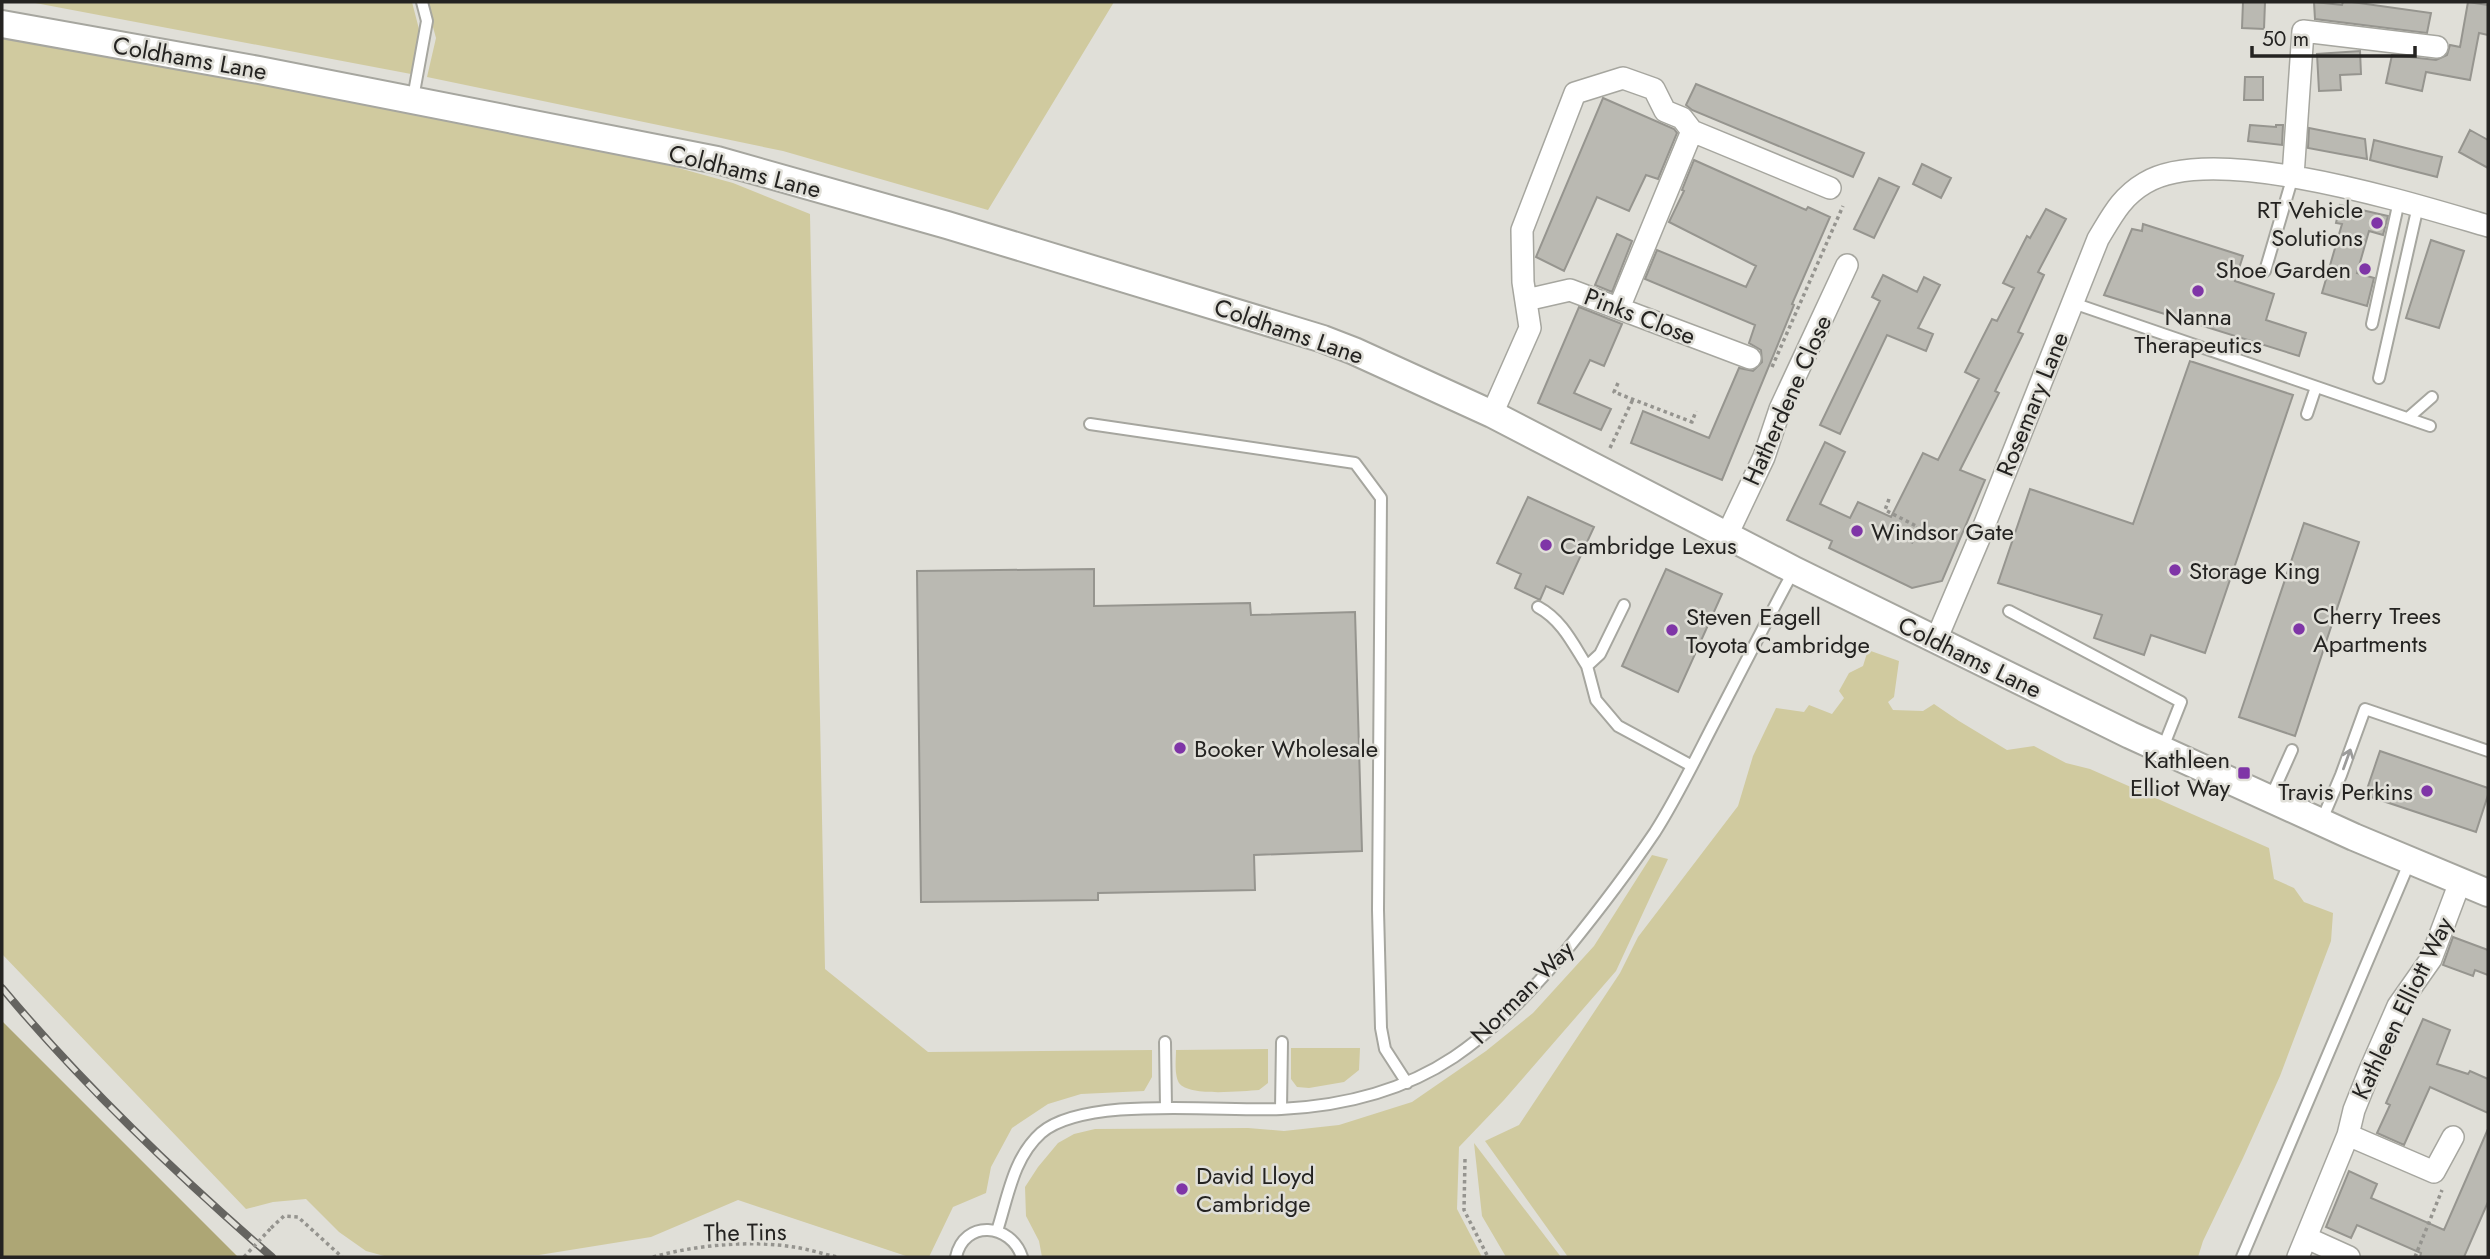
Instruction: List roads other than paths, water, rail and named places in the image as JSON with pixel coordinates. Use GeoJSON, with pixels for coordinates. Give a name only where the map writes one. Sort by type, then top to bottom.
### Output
{"type":"FeatureCollection","features":[{"type":"Feature","properties":{"kind":"street","name":"Coldhams Lane"},"geometry":{"type":"LineString","coordinates":[[2,24],[717,160],[947,225],[1323,339],[1492,414],[1794,570],[2162,750],[2410,861],[2460,882],[2487,888]]}},
{"type":"Feature","properties":{"kind":"street"},"geometry":{"type":"LineString","coordinates":[[2437,47],[2303,32],[2293,176],[2488,226]]}},
{"type":"Feature","properties":{"kind":"street"},"geometry":{"type":"LineString","coordinates":[[1492,414],[1530,328],[1523,282],[1522,230],[1575,93],[1623,78],[1654,89],[1665,111],[1682,118],[1692,131],[1829,188]]}},
{"type":"Feature","properties":{"kind":"street"},"geometry":{"type":"LineString","coordinates":[[1619,308],[1692,131]]}},
{"type":"Feature","properties":{"kind":"street","name":"Rosemary Lane"},"geometry":{"type":"LineString","coordinates":[[1936,640],[2098,239],[2123,198],[2147,181],[2176,172],[2208,168],[2293,176]]}},
{"type":"Feature","properties":{"kind":"street","name":"Hatherdene Close"},"geometry":{"type":"LineString","coordinates":[[1727,535],[1764,457],[1780,409],[1847,265]]}},
{"type":"Feature","properties":{"kind":"street","name":"Pinks Close"},"geometry":{"type":"LineString","coordinates":[[1526,300],[1570,290],[1750,358]]}},
{"type":"Feature","properties":{"kind":"street","name":"Kathleen Elliott Way"},"geometry":{"type":"LineString","coordinates":[[2349,1257],[2303,1248],[2370,1070],[2398,1006],[2431,959],[2460,882]]}},
{"type":"Feature","properties":{"kind":"street"},"geometry":{"type":"LineString","coordinates":[[2347,1135],[2434,1172],[2453,1137]]}},
{"type":"Feature","properties":{"kind":"lane"},"geometry":{"type":"LineString","coordinates":[[412,101],[427,21],[422,2]]}},
{"type":"Feature","properties":{"kind":"lane"},"geometry":{"type":"LineString","coordinates":[[2265,271],[2293,176]]}},
{"type":"Feature","properties":{"kind":"lane"},"geometry":{"type":"LineString","coordinates":[[2372,324],[2409,204]]}},
{"type":"Feature","properties":{"kind":"lane"},"geometry":{"type":"LineString","coordinates":[[2379,378],[2409,204]]}},
{"type":"Feature","properties":{"kind":"lane"},"geometry":{"type":"LineString","coordinates":[[2073,303],[2430,426]]}},
{"type":"Feature","properties":{"kind":"lane"},"geometry":{"type":"LineString","coordinates":[[2307,414],[2316,387]]}},
{"type":"Feature","properties":{"kind":"lane"},"geometry":{"type":"LineString","coordinates":[[2408,418],[2432,397]]}},
{"type":"Feature","properties":{"kind":"lane"},"geometry":{"type":"LineString","coordinates":[[1090,424],[1355,463],[1381,498],[1378,910],[1381,1028],[1385,1049],[1407,1083]]}},
{"type":"Feature","properties":{"kind":"lane","name":"Norman Way"},"geometry":{"type":"LineString","coordinates":[[997,1231],[1012,1180],[1024,1153],[1041,1133],[1061,1120],[1084,1114],[1166,1108],[1281,1109],[1337,1104],[1407,1083],[1434,1070],[1497,1024],[1552,967],[1617,887],[1656,830],[1794,570]]}},
{"type":"Feature","properties":{"kind":"lane"},"geometry":{"type":"LineString","coordinates":[[1587,666],[1600,654],[1625,605]]}},
{"type":"Feature","properties":{"kind":"lane"},"geometry":{"type":"LineString","coordinates":[[1538,607],[1550,613],[1561,625],[1587,666],[1596,700],[1618,726],[1692,766]]}},
{"type":"Feature","properties":{"kind":"lane"},"geometry":{"type":"LineString","coordinates":[[2009,611],[2181,702],[2162,750]]}},
{"type":"Feature","properties":{"kind":"lane"},"geometry":{"type":"LineString","coordinates":[[2321,822],[2365,709],[2488,751]]}},
{"type":"Feature","properties":{"kind":"lane"},"geometry":{"type":"LineString","coordinates":[[2270,799],[2292,750]]}},
{"type":"Feature","properties":{"kind":"lane"},"geometry":{"type":"LineString","coordinates":[[2242,1257],[2410,861]]}},
{"type":"Feature","properties":{"kind":"lane"},"geometry":{"type":"LineString","coordinates":[[1165,1042],[1166,1108]]}},
{"type":"Feature","properties":{"kind":"lane"},"geometry":{"type":"LineString","coordinates":[[1281,1109],[1282,1042]]}},
{"type":"Feature","properties":{"kind":"lane"},"geometry":{"type":"LineString","coordinates":[[956,1257],[960,1245],[969,1236],[987,1230],[997,1231],[1013,1240],[1022,1257]]}},
{"type":"Feature","properties":{"kind":"railway"},"geometry":{"type":"LineString","coordinates":[[2,988],[131,1128],[272,1257]]}},
{"type":"Feature","properties":{"kind":"place","name":"RT Vehicle Solutions"},"geometry":{"type":"Point","coordinates":[2377,223]}},
{"type":"Feature","properties":{"kind":"place","name":"Shoe Garden"},"geometry":{"type":"Point","coordinates":[2365,269]}},
{"type":"Feature","properties":{"kind":"place","name":"Nanna Therapeutics"},"geometry":{"type":"Point","coordinates":[2198,291]}},
{"type":"Feature","properties":{"kind":"place","name":"Windsor Gate"},"geometry":{"type":"Point","coordinates":[1857,531]}},
{"type":"Feature","properties":{"kind":"place","name":"Cambridge Lexus"},"geometry":{"type":"Point","coordinates":[1546,545]}},
{"type":"Feature","properties":{"kind":"place","name":"Storage King"},"geometry":{"type":"Point","coordinates":[2175,570]}},
{"type":"Feature","properties":{"kind":"place","name":"Cherry Trees Apartments"},"geometry":{"type":"Point","coordinates":[2299,629]}},
{"type":"Feature","properties":{"kind":"place","name":"Steven Eagell Toyota Cambridge"},"geometry":{"type":"Point","coordinates":[1672,630]}},
{"type":"Feature","properties":{"kind":"place","name":"Booker Wholesale"},"geometry":{"type":"Point","coordinates":[1180,748]}},
{"type":"Feature","properties":{"kind":"place","name":"Kathleen Elliot Way"},"geometry":{"type":"Point","coordinates":[2244,773]}},
{"type":"Feature","properties":{"kind":"place","name":"Travis Perkins"},"geometry":{"type":"Point","coordinates":[2427,791]}},
{"type":"Feature","properties":{"kind":"place","name":"David Lloyd Cambridge"},"geometry":{"type":"Point","coordinates":[1182,1189]}}]}
